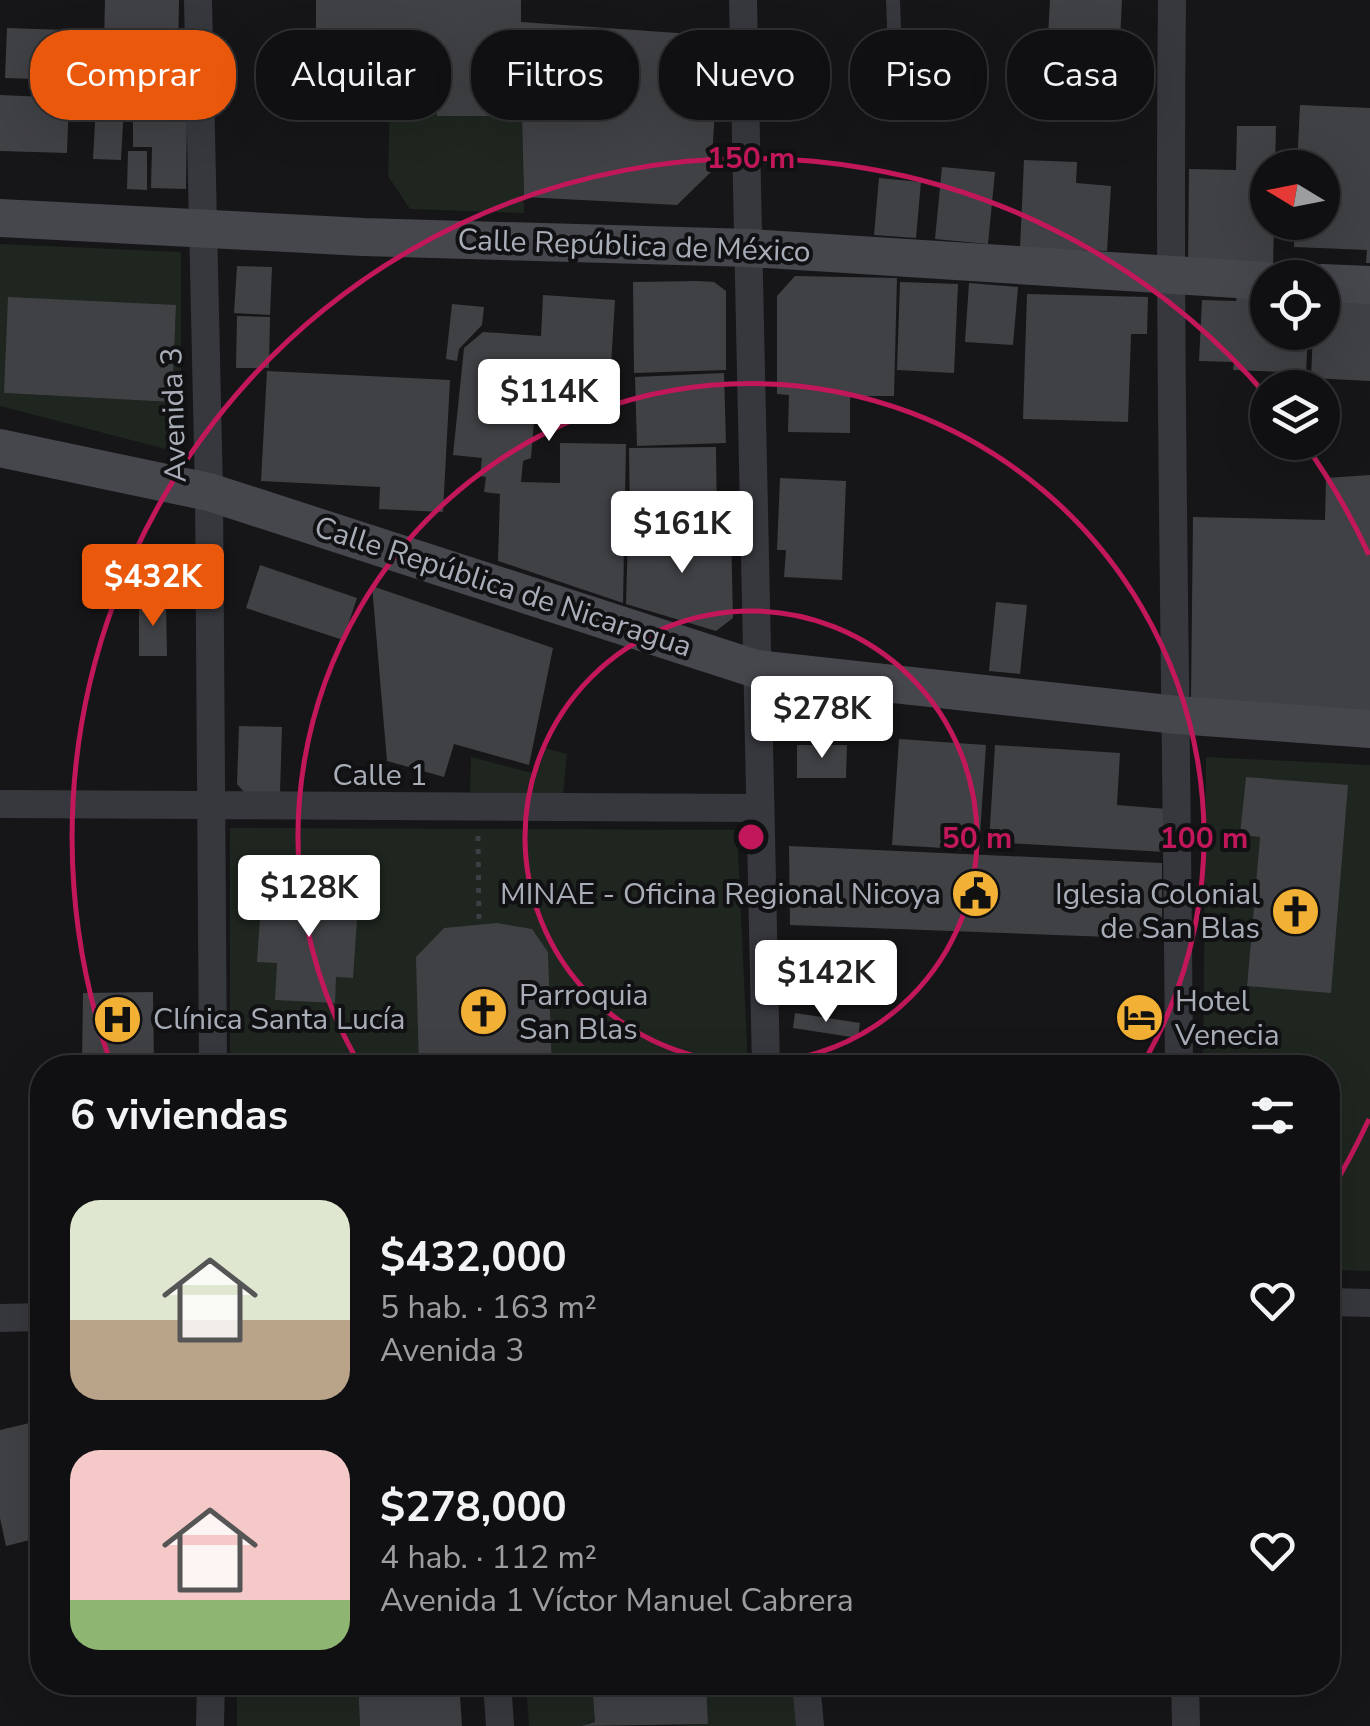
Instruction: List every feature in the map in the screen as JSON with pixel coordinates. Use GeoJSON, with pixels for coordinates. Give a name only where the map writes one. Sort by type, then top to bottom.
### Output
{"type":"FeatureCollection","features":[{"type":"Feature","properties":{"kind":"main road","name":"Calle República de México"},"geometry":{"type":"LineString","coordinates":[[0,218],[201,230],[750,248],[1250,280]]}},
{"type":"Feature","properties":{"kind":"main road"},"geometry":{"type":"LineString","coordinates":[[1340,284],[1370,285]]}},
{"type":"Feature","properties":{"kind":"main road","name":"Calle República de Nicaragua"},"geometry":{"type":"LineString","coordinates":[[0,448],[209,492],[756,670],[1177,715],[1370,729]]}},
{"type":"Feature","properties":{"kind":"street","name":"Avenida 3"},"geometry":{"type":"LineString","coordinates":[[198,0],[209,492],[213,1055]]}},
{"type":"Feature","properties":{"kind":"street"},"geometry":{"type":"LineString","coordinates":[[743,0],[766,1055]]}},
{"type":"Feature","properties":{"kind":"street"},"geometry":{"type":"LineString","coordinates":[[1172,0],[1169,277],[1178,1055]]}},
{"type":"Feature","properties":{"kind":"street","name":"Calle 1"},"geometry":{"type":"LineString","coordinates":[[0,804],[760,808]]}},
{"type":"Feature","properties":{"kind":"street"},"geometry":{"type":"LineString","coordinates":[[1340,1302],[1370,1303]]}},
{"type":"Feature","properties":{"kind":"street"},"geometry":{"type":"LineString","coordinates":[[0,1318],[30,1317]]}},
{"type":"Feature","properties":{"kind":"street"},"geometry":{"type":"LineString","coordinates":[[210,1695],[210,1726]]}},
{"type":"Feature","properties":{"kind":"street"},"geometry":{"type":"LineString","coordinates":[[498,1695],[500,1726]]}},
{"type":"Feature","properties":{"kind":"street"},"geometry":{"type":"LineString","coordinates":[[807,1695],[810,1726]]}},
{"type":"Feature","properties":{"kind":"street"},"geometry":{"type":"LineString","coordinates":[[1185,1695],[1186,1726]]}},
{"type":"Feature","properties":{"kind":"lane"},"geometry":{"type":"LineString","coordinates":[[893,0],[894,30]]}},
{"type":"Feature","properties":{"kind":"path"},"geometry":{"type":"LineString","coordinates":[[478,808],[478,925]]}},
{"type":"Feature","properties":{"kind":"shaded area"},"geometry":{"type":"Polygon","coordinates":[[[451,116],[471,116],[471,120],[522,120],[524,213],[410,209],[388,176],[389,120],[451,120],[451,116]]]}},
{"type":"Feature","properties":{"kind":"shaded area"},"geometry":{"type":"Polygon","coordinates":[[[0,244],[181,252],[181,453],[0,406],[0,244]],[[176,305],[4,393],[172,402],[176,305]]]}},
{"type":"Feature","properties":{"kind":"shaded area"},"geometry":{"type":"Polygon","coordinates":[[[542,747],[567,754],[563,794],[470,792],[471,757],[532,773],[542,747]]]}},
{"type":"Feature","properties":{"kind":"shaded area"},"geometry":{"type":"Polygon","coordinates":[[[1206,757],[1370,765],[1370,1271],[1340,1270],[1340,1055],[1203,1055],[1206,757]],[[1246,777],[1241,835],[1260,837],[1247,985],[1348,786],[1246,777]]]}},
{"type":"Feature","properties":{"kind":"shaded area"},"geometry":{"type":"Polygon","coordinates":[[[230,828],[737,830],[747,1055],[552,1055],[548,952],[532,930],[429,1055],[230,1055],[230,828]]]}},
{"type":"Feature","properties":{"kind":"shaded area"},"geometry":{"type":"Polygon","coordinates":[[[237,1695],[359,1695],[360,1726],[237,1726],[237,1695]]]}},
{"type":"Feature","properties":{"kind":"shaded area"},"geometry":{"type":"Polygon","coordinates":[[[527,1695],[593,1695],[595,1722],[588,1726],[529,1726],[527,1695]]]}},
{"type":"Feature","properties":{"kind":"shaded area"},"geometry":{"type":"Polygon","coordinates":[[[707,1695],[798,1695],[800,1726],[673,1726],[708,1724],[707,1695]]]}},
{"type":"Feature","properties":{"kind":"building"},"geometry":{"type":"Polygon","coordinates":[[[105,0],[179,0],[178,30],[104,30],[105,0]]]}},
{"type":"Feature","properties":{"kind":"building"},"geometry":{"type":"Polygon","coordinates":[[[316,0],[521,0],[521,22],[635,30],[471,30],[471,116],[451,116],[451,30],[316,30],[316,0]]]}},
{"type":"Feature","properties":{"kind":"building"},"geometry":{"type":"Polygon","coordinates":[[[1050,0],[1122,0],[1120,30],[1048,30],[1050,0]]]}},
{"type":"Feature","properties":{"kind":"building"},"geometry":{"type":"Polygon","coordinates":[[[7,28],[66,30],[30,30],[30,79],[5,78],[7,28]]]}},
{"type":"Feature","properties":{"kind":"building"},"geometry":{"type":"Polygon","coordinates":[[[639,30],[659,32],[659,120],[714,120],[711,172],[677,205],[524,197],[522,120],[639,120],[639,30]]]}},
{"type":"Feature","properties":{"kind":"building"},"geometry":{"type":"Polygon","coordinates":[[[0,95],[30,96],[30,120],[68,120],[67,153],[0,151],[0,95]]]}},
{"type":"Feature","properties":{"kind":"building"},"geometry":{"type":"Polygon","coordinates":[[[1300,105],[1370,108],[1370,263],[1366,263],[1367,250],[1294,247],[1294,240],[1340,240],[1340,150],[1298,150],[1300,105]]]}},
{"type":"Feature","properties":{"kind":"building"},"geometry":{"type":"Polygon","coordinates":[[[95,120],[123,120],[121,160],[93,159],[95,120]]]}},
{"type":"Feature","properties":{"kind":"building"},"geometry":{"type":"Polygon","coordinates":[[[133,120],[187,120],[186,189],[151,188],[152,147],[133,147],[133,120]]]}},
{"type":"Feature","properties":{"kind":"building"},"geometry":{"type":"Polygon","coordinates":[[[1237,126],[1276,126],[1275,150],[1250,150],[1250,240],[1274,240],[1273,260],[1250,260],[1250,269],[1188,268],[1189,169],[1236,170],[1237,126]]]}},
{"type":"Feature","properties":{"kind":"building"},"geometry":{"type":"Polygon","coordinates":[[[128,151],[147,151],[147,190],[127,189],[128,151]]]}},
{"type":"Feature","properties":{"kind":"building"},"geometry":{"type":"Polygon","coordinates":[[[1024,160],[1077,162],[1076,183],[1111,186],[1107,251],[1020,248],[1024,160]]]}},
{"type":"Feature","properties":{"kind":"building"},"geometry":{"type":"Polygon","coordinates":[[[942,167],[995,172],[988,244],[935,239],[942,167]]]}},
{"type":"Feature","properties":{"kind":"building"},"geometry":{"type":"Polygon","coordinates":[[[879,178],[921,182],[916,238],[874,235],[879,178]]]}},
{"type":"Feature","properties":{"kind":"building"},"geometry":{"type":"Polygon","coordinates":[[[237,266],[272,267],[270,315],[234,313],[237,266]]]}},
{"type":"Feature","properties":{"kind":"building"},"geometry":{"type":"Polygon","coordinates":[[[795,276],[897,278],[894,396],[850,396],[850,433],[788,432],[789,395],[777,394],[777,296],[795,276]]]}},
{"type":"Feature","properties":{"kind":"building"},"geometry":{"type":"Polygon","coordinates":[[[633,282],[714,282],[726,291],[726,370],[634,373],[633,282]]]}},
{"type":"Feature","properties":{"kind":"building"},"geometry":{"type":"Polygon","coordinates":[[[900,282],[958,284],[954,373],[897,370],[900,282]]]}},
{"type":"Feature","properties":{"kind":"building"},"geometry":{"type":"Polygon","coordinates":[[[969,283],[1018,287],[1013,345],[965,342],[969,283]]]}},
{"type":"Feature","properties":{"kind":"building"},"geometry":{"type":"Polygon","coordinates":[[[1237,292],[1250,292],[1250,350],[1307,350],[1306,370],[1233,370],[1234,362],[1199,361],[1202,300],[1236,301],[1237,292]]]}},
{"type":"Feature","properties":{"kind":"building"},"geometry":{"type":"Polygon","coordinates":[[[1027,294],[1148,297],[1147,334],[1131,334],[1128,422],[1023,419],[1027,294]]]}},
{"type":"Feature","properties":{"kind":"building"},"geometry":{"type":"Polygon","coordinates":[[[543,295],[615,300],[608,413],[535,409],[531,458],[523,461],[521,482],[560,483],[560,443],[626,444],[623,603],[498,561],[500,494],[484,492],[486,477],[480,476],[482,458],[453,455],[464,348],[483,332],[541,336],[543,295]]]}},
{"type":"Feature","properties":{"kind":"building"},"geometry":{"type":"Polygon","coordinates":[[[8,297],[176,305],[172,402],[4,393],[8,297]]]}},
{"type":"Feature","properties":{"kind":"building"},"geometry":{"type":"Polygon","coordinates":[[[1340,300],[1370,302],[1370,381],[1340,379],[1340,370],[1311,370],[1312,350],[1340,350],[1340,300]]]}},
{"type":"Feature","properties":{"kind":"building"},"geometry":{"type":"Polygon","coordinates":[[[452,304],[484,307],[482,325],[459,349],[457,361],[446,359],[452,304]]]}},
{"type":"Feature","properties":{"kind":"building"},"geometry":{"type":"Polygon","coordinates":[[[237,316],[270,317],[269,368],[236,368],[237,316]]]}},
{"type":"Feature","properties":{"kind":"building"},"geometry":{"type":"Polygon","coordinates":[[[267,371],[450,380],[443,512],[379,509],[380,487],[261,481],[267,371]]]}},
{"type":"Feature","properties":{"kind":"building"},"geometry":{"type":"Polygon","coordinates":[[[724,373],[726,443],[637,446],[635,377],[724,373]]]}},
{"type":"Feature","properties":{"kind":"building"},"geometry":{"type":"Polygon","coordinates":[[[716,447],[717,526],[630,527],[629,448],[716,447]]]}},
{"type":"Feature","properties":{"kind":"building"},"geometry":{"type":"Polygon","coordinates":[[[1370,475],[1370,717],[1208,710],[1191,697],[1193,517],[1325,520],[1326,478],[1370,475]]]}},
{"type":"Feature","properties":{"kind":"building"},"geometry":{"type":"Polygon","coordinates":[[[780,478],[846,481],[842,580],[784,577],[786,550],[777,550],[780,478]]]}},
{"type":"Feature","properties":{"kind":"building"},"geometry":{"type":"Polygon","coordinates":[[[731,530],[733,618],[716,631],[626,604],[628,534],[731,530]]]}},
{"type":"Feature","properties":{"kind":"building"},"geometry":{"type":"Polygon","coordinates":[[[260,565],[357,598],[343,640],[246,608],[260,565]]]}},
{"type":"Feature","properties":{"kind":"building"},"geometry":{"type":"Polygon","coordinates":[[[372,586],[553,648],[529,765],[454,744],[444,777],[387,761],[372,586]]]}},
{"type":"Feature","properties":{"kind":"building"},"geometry":{"type":"Polygon","coordinates":[[[139,602],[166,602],[167,656],[139,656],[139,602]]]}},
{"type":"Feature","properties":{"kind":"building"},"geometry":{"type":"Polygon","coordinates":[[[996,602],[1027,605],[1020,674],[989,671],[996,602]]]}},
{"type":"Feature","properties":{"kind":"building"},"geometry":{"type":"Polygon","coordinates":[[[239,726],[282,727],[280,793],[244,792],[237,784],[239,726]]]}},
{"type":"Feature","properties":{"kind":"building"},"geometry":{"type":"Polygon","coordinates":[[[899,739],[986,745],[979,850],[892,845],[899,739]]]}},
{"type":"Feature","properties":{"kind":"building"},"geometry":{"type":"Polygon","coordinates":[[[797,745],[847,745],[846,778],[797,778],[797,745]]]}},
{"type":"Feature","properties":{"kind":"building"},"geometry":{"type":"Polygon","coordinates":[[[995,745],[1120,753],[1117,805],[1167,809],[1165,852],[989,842],[995,745]]]}},
{"type":"Feature","properties":{"kind":"building","name":"Iglesia Colonial de San Blas"},"geometry":{"type":"Polygon","coordinates":[[[1246,777],[1348,785],[1331,993],[1247,986],[1260,837],[1240,835],[1246,777]]]}},
{"type":"Feature","properties":{"kind":"building","name":"MINAE - Oficina Regional Nicoya"},"geometry":{"type":"Polygon","coordinates":[[[789,846],[1162,863],[1162,939],[790,925],[789,846]]]}},
{"type":"Feature","properties":{"kind":"building"},"geometry":{"type":"Polygon","coordinates":[[[279,876],[337,879],[336,904],[358,905],[353,978],[336,977],[335,1003],[275,1000],[277,963],[257,962],[260,917],[276,918],[279,876]]]}},
{"type":"Feature","properties":{"kind":"building","name":"Parroquia San Blas"},"geometry":{"type":"Polygon","coordinates":[[[497,923],[532,929],[548,952],[552,1055],[419,1055],[416,957],[444,928],[497,923]]]}},
{"type":"Feature","properties":{"kind":"building","name":"Clínica Santa Lucía"},"geometry":{"type":"Polygon","coordinates":[[[153,992],[154,1055],[82,1055],[83,993],[153,992]]]}},
{"type":"Feature","properties":{"kind":"building"},"geometry":{"type":"Polygon","coordinates":[[[795,1013],[860,1023],[858,1038],[793,1028],[795,1013]]]}},
{"type":"Feature","properties":{"kind":"building"},"geometry":{"type":"Polygon","coordinates":[[[30,1423],[30,1540],[6,1546],[0,1518],[0,1430],[30,1423]]]}},
{"type":"Feature","properties":{"kind":"building"},"geometry":{"type":"Polygon","coordinates":[[[359,1695],[460,1695],[462,1726],[360,1726],[359,1695]]]}},
{"type":"Feature","properties":{"kind":"building"},"geometry":{"type":"Polygon","coordinates":[[[593,1695],[707,1695],[708,1724],[582,1726],[595,1722],[593,1695]]]}},
{"type":"Feature","properties":{"kind":"place","name":"MINAE - Oficina Regional Nicoya"},"geometry":{"type":"Point","coordinates":[976,894]}},
{"type":"Feature","properties":{"kind":"place","name":"Iglesia Colonial de San Blas"},"geometry":{"type":"Point","coordinates":[1295,911]}},
{"type":"Feature","properties":{"kind":"place","name":"Parroquia San Blas"},"geometry":{"type":"Point","coordinates":[484,1012]}},
{"type":"Feature","properties":{"kind":"place","name":"Hotel Venecia"},"geometry":{"type":"Point","coordinates":[1140,1018]}},
{"type":"Feature","properties":{"kind":"place","name":"Clínica Santa Lucía"},"geometry":{"type":"Point","coordinates":[118,1019]}}]}
